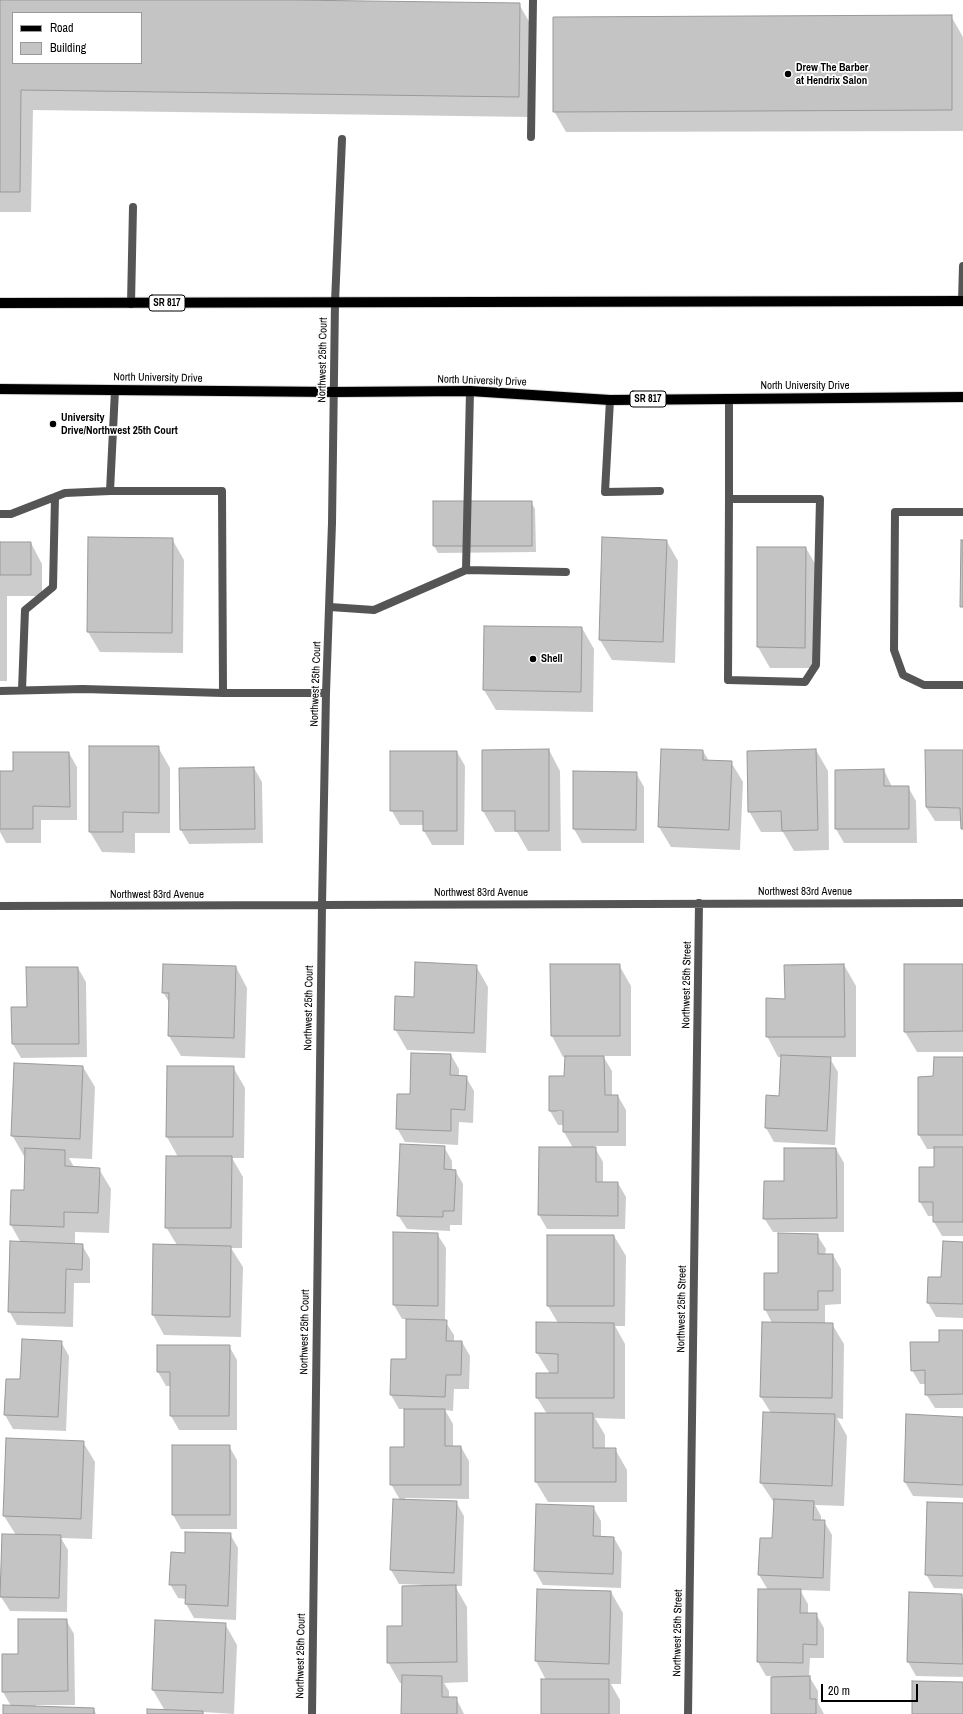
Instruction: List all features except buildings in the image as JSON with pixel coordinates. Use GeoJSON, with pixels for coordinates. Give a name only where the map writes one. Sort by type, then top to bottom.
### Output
{"type":"FeatureCollection","features":[{"type":"Feature","properties":{"kind":"main road","name":"SR 817"},"geometry":{"type":"LineString","coordinates":[[0,303],[130,304],[335,302],[962,301]]}},
{"type":"Feature","properties":{"kind":"main road","name":"North University Drive"},"geometry":{"type":"LineString","coordinates":[[0,389],[334,392],[470,391],[610,400],[963,397]]}},
{"type":"Feature","properties":{"kind":"street"},"geometry":{"type":"LineString","coordinates":[[531,137],[533,0]]}},
{"type":"Feature","properties":{"kind":"street","name":"Northwest 25th Court"},"geometry":{"type":"LineString","coordinates":[[312,1714],[326,693],[330,607],[335,302],[342,139]]}},
{"type":"Feature","properties":{"kind":"street"},"geometry":{"type":"LineString","coordinates":[[130,304],[133,207]]}},
{"type":"Feature","properties":{"kind":"street"},"geometry":{"type":"LineString","coordinates":[[962,301],[963,266]]}},
{"type":"Feature","properties":{"kind":"street"},"geometry":{"type":"LineString","coordinates":[[110,491],[114,390]]}},
{"type":"Feature","properties":{"kind":"street"},"geometry":{"type":"LineString","coordinates":[[466,570],[470,391]]}},
{"type":"Feature","properties":{"kind":"street"},"geometry":{"type":"LineString","coordinates":[[729,399],[728,680],[805,682],[816,665],[820,500],[729,499]]}},
{"type":"Feature","properties":{"kind":"street"},"geometry":{"type":"LineString","coordinates":[[610,400],[605,492],[660,491]]}},
{"type":"Feature","properties":{"kind":"street"},"geometry":{"type":"LineString","coordinates":[[0,514],[11,514],[65,493],[110,491],[222,491],[223,693]]}},
{"type":"Feature","properties":{"kind":"street"},"geometry":{"type":"LineString","coordinates":[[22,690],[25,610],[53,587],[55,497]]}},
{"type":"Feature","properties":{"kind":"street"},"geometry":{"type":"LineString","coordinates":[[963,512],[895,512],[894,650],[903,675],[924,685],[963,685]]}},
{"type":"Feature","properties":{"kind":"street"},"geometry":{"type":"LineString","coordinates":[[330,607],[374,610],[466,570],[566,572]]}},
{"type":"Feature","properties":{"kind":"street"},"geometry":{"type":"LineString","coordinates":[[0,691],[84,690],[223,693],[326,693]]}},
{"type":"Feature","properties":{"kind":"street","name":"Northwest 83rd Avenue"},"geometry":{"type":"LineString","coordinates":[[0,906],[963,903]]}},
{"type":"Feature","properties":{"kind":"street","name":"Northwest 25th Street"},"geometry":{"type":"LineString","coordinates":[[688,1714],[699,904]]}},
{"type":"Feature","properties":{"kind":"place","name":"Drew The Barber at Hendrix Salon"},"geometry":{"type":"Point","coordinates":[788,74]}},
{"type":"Feature","properties":{"kind":"place","name":"University Drive/Northwest 25th Court"},"geometry":{"type":"Point","coordinates":[53,424]}},
{"type":"Feature","properties":{"kind":"place","name":"Shell"},"geometry":{"type":"Point","coordinates":[533,659]}}]}
